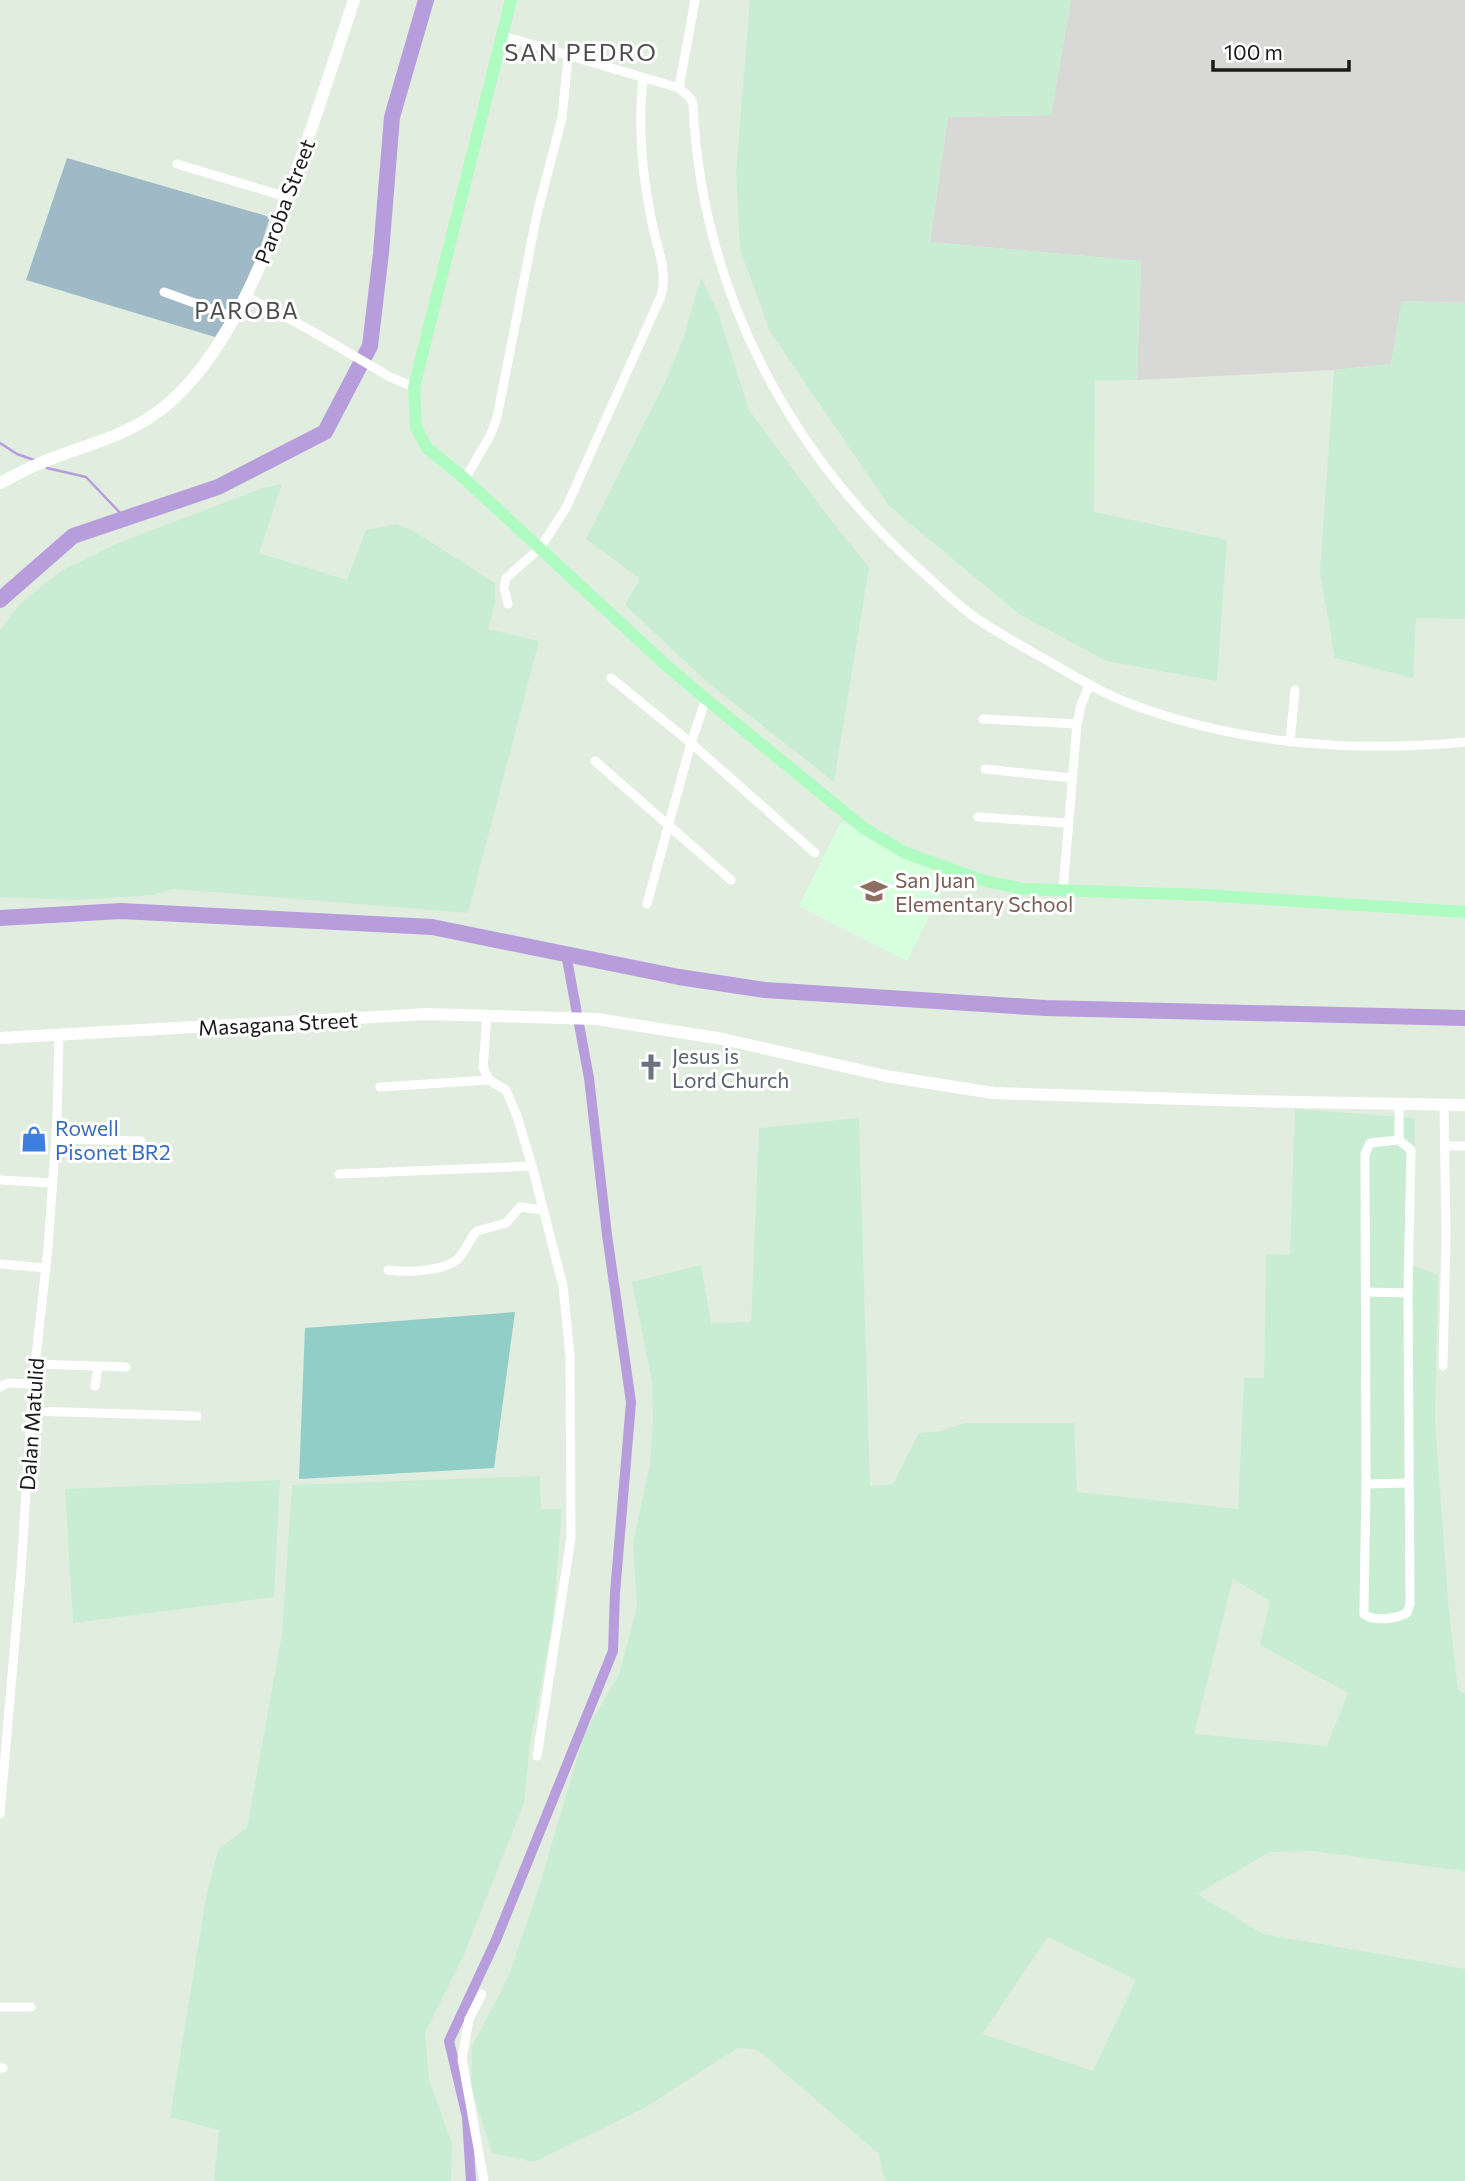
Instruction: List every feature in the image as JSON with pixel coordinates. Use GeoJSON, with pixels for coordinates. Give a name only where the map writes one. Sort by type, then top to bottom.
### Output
{"type":"FeatureCollection","features":[{"type":"Feature","properties":{"kind":"main road"},"geometry":{"type":"LineString","coordinates":[[511,0],[414,387],[416,427],[427,449],[464,479],[706,699],[865,829],[906,853],[981,880],[1023,889],[1217,896],[1465,912]]}},
{"type":"Feature","properties":{"kind":"street","name":"Paroba Street"},"geometry":{"type":"LineString","coordinates":[[0,483],[40,463],[133,428],[157,412],[187,386],[212,353],[246,296],[287,197],[354,0]]}},
{"type":"Feature","properties":{"kind":"street"},"geometry":{"type":"LineString","coordinates":[[679,88],[695,0]]}},
{"type":"Feature","properties":{"kind":"street"},"geometry":{"type":"LineString","coordinates":[[503,36],[679,88],[690,99],[693,104],[697,160],[707,213],[730,288],[762,369],[815,456],[877,530],[968,612],[1089,686],[1133,705],[1208,727],[1290,742],[1406,748],[1465,742]]}},
{"type":"Feature","properties":{"kind":"street"},"geometry":{"type":"LineString","coordinates":[[464,479],[491,434],[497,417],[537,214],[562,118],[568,57]]}},
{"type":"Feature","properties":{"kind":"street"},"geometry":{"type":"LineString","coordinates":[[508,604],[503,588],[506,578],[540,548],[566,508],[651,322],[665,283],[645,179],[641,125],[642,78]]}},
{"type":"Feature","properties":{"kind":"street"},"geometry":{"type":"LineString","coordinates":[[177,164],[287,197]]}},
{"type":"Feature","properties":{"kind":"street"},"geometry":{"type":"LineString","coordinates":[[163,292],[233,317]]}},
{"type":"Feature","properties":{"kind":"street"},"geometry":{"type":"LineString","coordinates":[[246,296],[310,330],[376,370],[414,387]]}},
{"type":"Feature","properties":{"kind":"street"},"geometry":{"type":"LineString","coordinates":[[611,678],[815,853]]}},
{"type":"Feature","properties":{"kind":"street"},"geometry":{"type":"LineString","coordinates":[[1063,890],[1077,724],[1089,686]]}},
{"type":"Feature","properties":{"kind":"street"},"geometry":{"type":"LineString","coordinates":[[1290,742],[1295,690]]}},
{"type":"Feature","properties":{"kind":"street"},"geometry":{"type":"LineString","coordinates":[[648,904],[691,744],[706,699]]}},
{"type":"Feature","properties":{"kind":"street"},"geometry":{"type":"LineString","coordinates":[[983,719],[1077,724]]}},
{"type":"Feature","properties":{"kind":"street"},"geometry":{"type":"LineString","coordinates":[[595,761],[731,880]]}},
{"type":"Feature","properties":{"kind":"street"},"geometry":{"type":"LineString","coordinates":[[985,769],[1072,778]]}},
{"type":"Feature","properties":{"kind":"street"},"geometry":{"type":"LineString","coordinates":[[978,817],[1067,823]]}},
{"type":"Feature","properties":{"kind":"street","name":"Masagana Street"},"geometry":{"type":"LineString","coordinates":[[0,1038],[427,1014],[555,1017],[597,1019],[723,1040],[886,1076],[993,1093],[1465,1105]]}},
{"type":"Feature","properties":{"kind":"street"},"geometry":{"type":"LineString","coordinates":[[487,1017],[483,1068],[489,1080],[506,1090],[533,1166],[563,1286],[570,1356],[571,1538],[537,1756]]}},
{"type":"Feature","properties":{"kind":"street","name":"Dalan Matulid"},"geometry":{"type":"LineString","coordinates":[[0,1814],[21,1571],[33,1384],[46,1268],[56,1139],[59,1035]]}},
{"type":"Feature","properties":{"kind":"street"},"geometry":{"type":"LineString","coordinates":[[380,1087],[489,1080]]}},
{"type":"Feature","properties":{"kind":"street"},"geometry":{"type":"LineString","coordinates":[[1399,1104],[1399,1140]]}},
{"type":"Feature","properties":{"kind":"street"},"geometry":{"type":"LineString","coordinates":[[1443,1366],[1446,1237],[1444,1105]]}},
{"type":"Feature","properties":{"kind":"street"},"geometry":{"type":"LineString","coordinates":[[56,1139],[141,1140]]}},
{"type":"Feature","properties":{"kind":"street"},"geometry":{"type":"LineString","coordinates":[[1399,1140],[1411,1150],[1408,1293],[1410,1604],[1407,1613],[1398,1618],[1370,1618],[1364,1614],[1366,1292],[1366,1148],[1370,1143],[1399,1140]]}},
{"type":"Feature","properties":{"kind":"street"},"geometry":{"type":"LineString","coordinates":[[1445,1146],[1465,1146]]}},
{"type":"Feature","properties":{"kind":"street"},"geometry":{"type":"LineString","coordinates":[[338,1174],[533,1166]]}},
{"type":"Feature","properties":{"kind":"street"},"geometry":{"type":"LineString","coordinates":[[0,1180],[52,1183]]}},
{"type":"Feature","properties":{"kind":"street"},"geometry":{"type":"LineString","coordinates":[[388,1270],[412,1272],[450,1264],[459,1258],[477,1231],[506,1223],[520,1207],[543,1210]]}},
{"type":"Feature","properties":{"kind":"street"},"geometry":{"type":"LineString","coordinates":[[0,1264],[46,1268]]}},
{"type":"Feature","properties":{"kind":"street"},"geometry":{"type":"LineString","coordinates":[[1366,1292],[1408,1293]]}},
{"type":"Feature","properties":{"kind":"street"},"geometry":{"type":"LineString","coordinates":[[35,1364],[126,1367]]}},
{"type":"Feature","properties":{"kind":"street"},"geometry":{"type":"LineString","coordinates":[[95,1386],[98,1367]]}},
{"type":"Feature","properties":{"kind":"street"},"geometry":{"type":"LineString","coordinates":[[0,1387],[7,1383],[33,1384]]}},
{"type":"Feature","properties":{"kind":"street"},"geometry":{"type":"LineString","coordinates":[[31,1410],[197,1416]]}},
{"type":"Feature","properties":{"kind":"street"},"geometry":{"type":"LineString","coordinates":[[1366,1484],[1408,1483]]}},
{"type":"Feature","properties":{"kind":"street"},"geometry":{"type":"LineString","coordinates":[[482,1994],[470,2019],[462,2059],[484,2181]]}},
{"type":"Feature","properties":{"kind":"street"},"geometry":{"type":"LineString","coordinates":[[0,2007],[31,2007]]}},
{"type":"Feature","properties":{"kind":"shaded area"},"geometry":{"type":"Polygon","coordinates":[[[750,0],[1071,0],[1051,115],[948,117],[930,242],[1141,261],[1137,380],[1095,381],[1094,512],[1227,540],[1217,681],[1106,661],[1019,614],[889,506],[770,331],[740,249],[736,173],[750,0]]]}},
{"type":"Feature","properties":{"kind":"shaded area"},"geometry":{"type":"Polygon","coordinates":[[[1071,0],[1465,0],[1465,303],[1402,301],[1391,364],[1334,370],[1137,380],[1141,261],[930,242],[948,117],[1051,115],[1071,0]]]}},
{"type":"Feature","properties":{"kind":"shaded area"},"geometry":{"type":"Polygon","coordinates":[[[67,158],[270,217],[249,283],[215,337],[26,280],[67,158]]]}},
{"type":"Feature","properties":{"kind":"shaded area"},"geometry":{"type":"Polygon","coordinates":[[[701,278],[718,313],[749,410],[869,567],[834,782],[706,681],[625,605],[640,579],[586,539],[665,382],[683,339],[701,278]]]}},
{"type":"Feature","properties":{"kind":"shaded area"},"geometry":{"type":"Polygon","coordinates":[[[1402,301],[1465,303],[1465,619],[1416,618],[1413,678],[1335,658],[1320,573],[1334,370],[1391,364],[1402,301]]]}},
{"type":"Feature","properties":{"kind":"shaded area"},"geometry":{"type":"Polygon","coordinates":[[[282,484],[259,553],[347,580],[366,530],[396,524],[412,530],[495,583],[495,603],[488,629],[539,641],[468,913],[173,889],[152,895],[79,900],[0,897],[0,630],[20,604],[61,571],[118,543],[266,487],[282,484]]]}},
{"type":"Feature","properties":{"kind":"shaded area","name":"San Juan Elementary School"},"geometry":{"type":"Polygon","coordinates":[[[841,822],[949,877],[907,961],[799,906],[841,822]]]}},
{"type":"Feature","properties":{"kind":"shaded area"},"geometry":{"type":"Polygon","coordinates":[[[1295,1109],[1415,1118],[1413,1265],[1438,1275],[1435,1421],[1449,1612],[1458,1691],[1465,1693],[1465,1871],[1312,1851],[1270,1852],[1197,1894],[1263,1934],[1465,1969],[1465,2181],[886,2181],[879,2154],[758,2050],[738,2048],[644,2108],[534,2162],[492,2153],[471,2088],[472,2046],[508,1978],[541,1881],[584,1734],[619,1675],[637,1606],[633,1543],[650,1464],[653,1423],[652,1381],[632,1282],[701,1265],[711,1323],[751,1322],[759,1128],[859,1118],[870,1486],[893,1484],[919,1433],[941,1431],[964,1423],[1074,1423],[1077,1492],[1238,1509],[1244,1378],[1264,1378],[1266,1254],[1290,1255],[1295,1109]],[[1233,1579],[1194,1734],[1327,1746],[1348,1693],[1260,1645],[1270,1601],[1233,1579]],[[1048,1937],[982,2034],[1093,2071],[1136,1980],[1048,1937]]]}},
{"type":"Feature","properties":{"kind":"shaded area"},"geometry":{"type":"Polygon","coordinates":[[[515,1312],[494,1468],[299,1479],[305,1328],[515,1312]]]}},
{"type":"Feature","properties":{"kind":"shaded area"},"geometry":{"type":"Polygon","coordinates":[[[540,1476],[541,1509],[562,1509],[553,1620],[530,1743],[524,1803],[463,1957],[425,2033],[429,2080],[452,2144],[451,2181],[214,2181],[219,2130],[170,2117],[207,1892],[219,1848],[247,1828],[282,1634],[292,1485],[540,1476]]]}},
{"type":"Feature","properties":{"kind":"shaded area"},"geometry":{"type":"Polygon","coordinates":[[[280,1480],[274,1597],[73,1623],[65,1489],[280,1480]]]}},
{"type":"Feature","properties":{"kind":"waterway"},"geometry":{"type":"LineString","coordinates":[[0,600],[73,536],[218,487],[325,432],[370,346],[392,117],[426,0]]}},
{"type":"Feature","properties":{"kind":"waterway"},"geometry":{"type":"LineString","coordinates":[[0,443],[17,454],[34,460]]}},
{"type":"Feature","properties":{"kind":"waterway"},"geometry":{"type":"LineString","coordinates":[[47,468],[86,477],[125,518]]}},
{"type":"Feature","properties":{"kind":"waterway"},"geometry":{"type":"LineString","coordinates":[[0,918],[121,911],[432,927],[679,977],[765,990],[1045,1008],[1465,1018]]}},
{"type":"Feature","properties":{"kind":"waterway"},"geometry":{"type":"LineString","coordinates":[[471,2181],[467,2117],[449,2041],[496,1940],[613,1651],[615,1593],[631,1402],[607,1235],[589,1078],[566,954]]}},
{"type":"Feature","properties":{"kind":"place","name":"San Juan Elementary School"},"geometry":{"type":"Point","coordinates":[874,891]}},
{"type":"Feature","properties":{"kind":"place","name":"Jesus is Lord Church"},"geometry":{"type":"Point","coordinates":[651,1067]}},
{"type":"Feature","properties":{"kind":"place","name":"Rowell Pisonet BR2"},"geometry":{"type":"Point","coordinates":[34,1139]}},
{"type":"Feature","properties":{"kind":"district","name":"SAN PEDRO"},"geometry":{"type":"Point","coordinates":[581,51]}},
{"type":"Feature","properties":{"kind":"district","name":"PAROBA"},"geometry":{"type":"Point","coordinates":[247,310]}}]}
